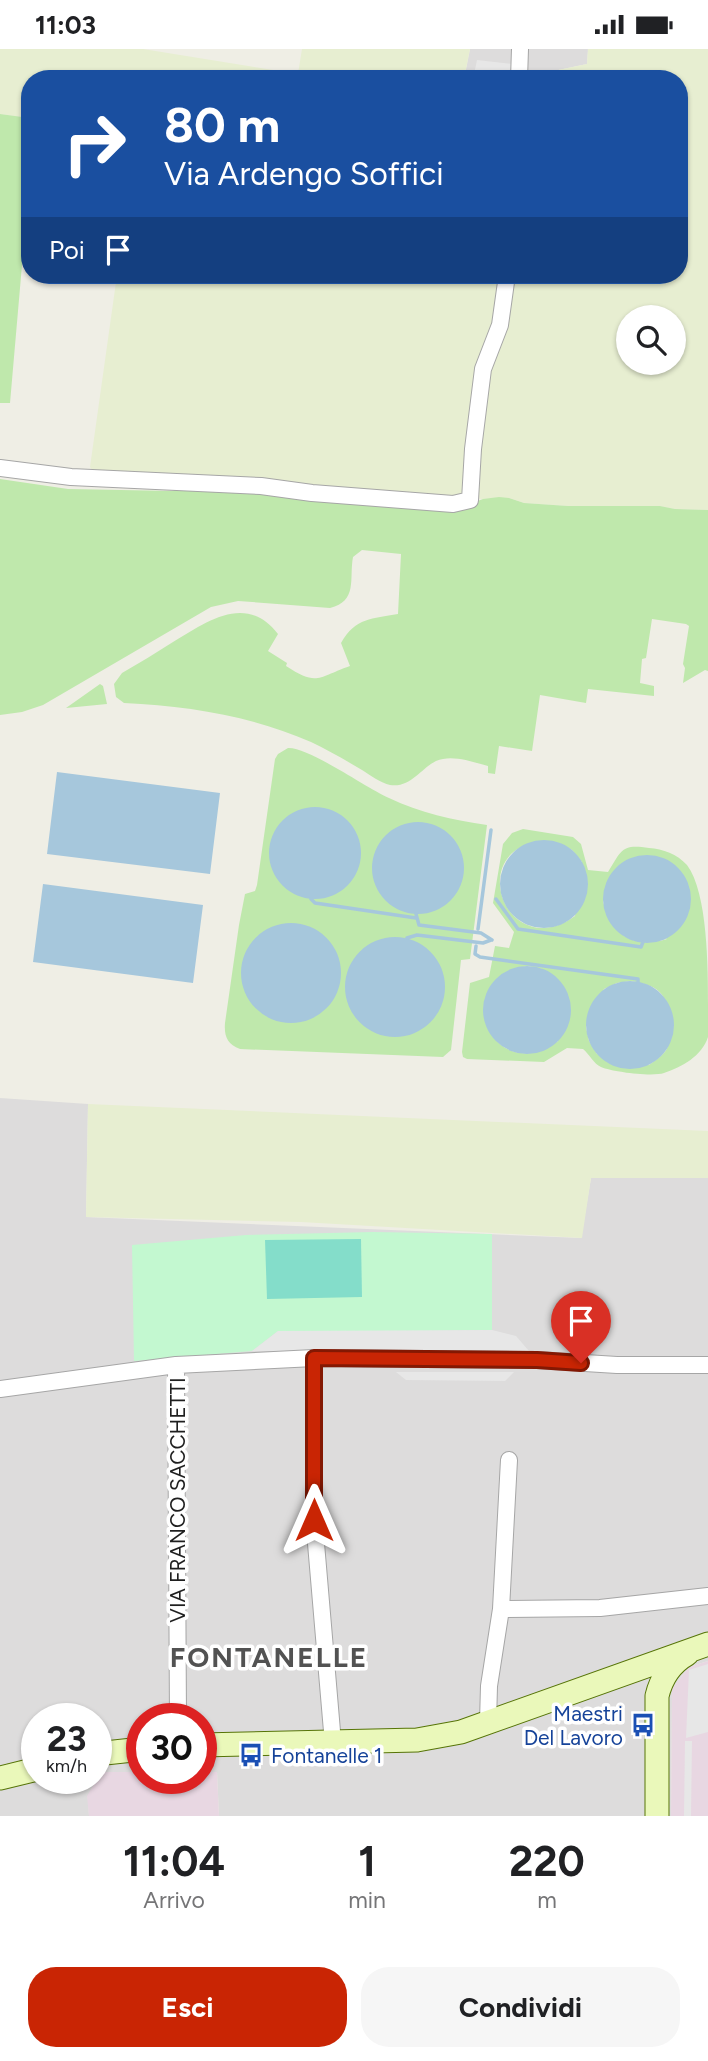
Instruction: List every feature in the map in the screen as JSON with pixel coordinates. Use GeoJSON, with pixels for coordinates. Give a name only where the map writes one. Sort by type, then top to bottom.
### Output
{"type":"FeatureCollection","features":[{"type":"Feature","properties":{"kind":"main road"},"geometry":{"type":"LineString","coordinates":[[217,1745],[431,1738],[461,1732],[703,1645]]}},
{"type":"Feature","properties":{"kind":"main road"},"geometry":{"type":"LineString","coordinates":[[657,1816],[657,1696],[662,1681],[674,1663],[703,1645]]}},
{"type":"Feature","properties":{"kind":"main road"},"geometry":{"type":"LineString","coordinates":[[612,1677],[635,1677],[644,1680],[657,1696]]}},
{"type":"Feature","properties":{"kind":"main road"},"geometry":{"type":"LineString","coordinates":[[0,1778],[21,1773]]}},
{"type":"Feature","properties":{"kind":"street"},"geometry":{"type":"LineString","coordinates":[[519,70],[520,49]]}},
{"type":"Feature","properties":{"kind":"street"},"geometry":{"type":"LineString","coordinates":[[0,468],[71,477],[261,486],[312,493],[453,504],[470,500],[472,449],[482,369],[500,325],[506,284]]}},
{"type":"Feature","properties":{"kind":"street"},"geometry":{"type":"LineString","coordinates":[[0,1389],[176,1365],[314,1358],[708,1365]]}},
{"type":"Feature","properties":{"kind":"street"},"geometry":{"type":"LineString","coordinates":[[314,1358],[314,1520],[333,1743]]}},
{"type":"Feature","properties":{"kind":"street","name":"VIA FRANCO SACCHETTI"},"geometry":{"type":"LineString","coordinates":[[176,1365],[178,1703]]}},
{"type":"Feature","properties":{"kind":"street"},"geometry":{"type":"LineString","coordinates":[[488,1723],[489,1686],[501,1609],[509,1460]]}},
{"type":"Feature","properties":{"kind":"street"},"geometry":{"type":"LineString","coordinates":[[501,1609],[600,1608],[708,1595]]}},
{"type":"Feature","properties":{"kind":"shaded area"},"geometry":{"type":"Polygon","coordinates":[[[470,49],[588,49],[587,64],[558,70],[466,70],[470,49]]]}},
{"type":"Feature","properties":{"kind":"shaded area"},"geometry":{"type":"Polygon","coordinates":[[[477,60],[513,64],[513,70],[475,70],[477,60]]]}},
{"type":"Feature","properties":{"kind":"shaded area"},"geometry":{"type":"Polygon","coordinates":[[[57,772],[220,793],[210,874],[47,854],[57,772]]]}},
{"type":"Feature","properties":{"kind":"shaded area"},"geometry":{"type":"Polygon","coordinates":[[[315,807],[332,811],[347,821],[357,836],[361,853],[357,870],[347,885],[332,895],[315,899],[298,895],[283,885],[273,870],[269,853],[273,836],[283,821],[298,811],[315,807]]]}},
{"type":"Feature","properties":{"kind":"shaded area"},"geometry":{"type":"Polygon","coordinates":[[[418,822],[435,826],[450,836],[460,851],[464,868],[460,885],[450,900],[435,910],[418,914],[401,910],[386,900],[376,885],[372,868],[376,851],[386,836],[401,826],[418,822]]]}},
{"type":"Feature","properties":{"kind":"shaded area"},"geometry":{"type":"Polygon","coordinates":[[[544,840],[561,844],[575,853],[584,867],[588,884],[584,901],[575,915],[561,924],[544,928],[527,924],[513,915],[504,901],[500,884],[504,867],[513,853],[527,844],[544,840]]]}},
{"type":"Feature","properties":{"kind":"shaded area"},"geometry":{"type":"Polygon","coordinates":[[[647,855],[664,859],[678,868],[687,882],[691,899],[687,916],[678,930],[664,939],[647,943],[630,939],[616,930],[607,916],[603,899],[607,882],[616,868],[630,859],[647,855]]]}},
{"type":"Feature","properties":{"kind":"shaded area"},"geometry":{"type":"Polygon","coordinates":[[[43,884],[203,905],[193,983],[33,962],[43,884]]]}},
{"type":"Feature","properties":{"kind":"shaded area"},"geometry":{"type":"Polygon","coordinates":[[[291,923],[319,931],[333,945],[341,973],[333,1001],[319,1015],[291,1023],[263,1015],[249,1001],[241,973],[249,945],[263,931],[291,923]]]}},
{"type":"Feature","properties":{"kind":"shaded area"},"geometry":{"type":"Polygon","coordinates":[[[395,937],[423,945],[437,959],[445,987],[437,1015],[423,1029],[395,1037],[367,1029],[353,1015],[345,987],[353,959],[367,945],[395,937]]]}},
{"type":"Feature","properties":{"kind":"shaded area"},"geometry":{"type":"Polygon","coordinates":[[[527,966],[544,970],[558,979],[567,993],[571,1010],[567,1027],[558,1041],[544,1050],[527,1054],[510,1050],[496,1041],[487,1027],[483,1010],[487,993],[496,979],[510,970],[527,966]]]}},
{"type":"Feature","properties":{"kind":"shaded area"},"geometry":{"type":"Polygon","coordinates":[[[630,981],[647,985],[661,994],[670,1008],[674,1025],[670,1042],[661,1056],[647,1065],[630,1069],[613,1065],[599,1056],[590,1042],[586,1025],[590,1008],[599,994],[613,985],[630,981]]]}},
{"type":"Feature","properties":{"kind":"shaded area"},"geometry":{"type":"Polygon","coordinates":[[[0,1098],[88,1104],[86,1217],[581,1238],[591,1178],[708,1178],[708,1661],[689,1667],[672,1689],[671,1816],[219,1816],[217,1703],[126,1703],[126,1772],[112,1772],[112,1703],[21,1703],[21,1794],[89,1794],[89,1816],[0,1816],[0,1098]]]}},
{"type":"Feature","properties":{"kind":"shaded area"},"geometry":{"type":"Polygon","coordinates":[[[361,1239],[362,1297],[267,1299],[265,1240],[361,1239]]]}},
{"type":"Feature","properties":{"kind":"shaded area"},"geometry":{"type":"Polygon","coordinates":[[[492,1330],[516,1336],[529,1351],[252,1351],[278,1331],[492,1330]]]}},
{"type":"Feature","properties":{"kind":"shaded area"},"geometry":{"type":"Polygon","coordinates":[[[396,1372],[514,1372],[505,1381],[406,1380],[396,1372]]]}},
{"type":"Feature","properties":{"kind":"shaded area"},"geometry":{"type":"Polygon","coordinates":[[[708,1661],[708,1816],[671,1816],[672,1689],[689,1667],[708,1661]]]}},
{"type":"Feature","properties":{"kind":"shaded area"},"geometry":{"type":"Polygon","coordinates":[[[708,1664],[708,1732],[686,1738],[689,1670],[708,1664]]]}},
{"type":"Feature","properties":{"kind":"shaded area"},"geometry":{"type":"Polygon","coordinates":[[[685,1741],[692,1741],[691,1816],[684,1816],[685,1741]]]}},
{"type":"Feature","properties":{"kind":"shaded area"},"geometry":{"type":"Polygon","coordinates":[[[112,1772],[126,1772],[126,1794],[217,1794],[217,1772],[219,1816],[89,1816],[87,1796],[112,1794],[112,1772]]]}},
{"type":"Feature","properties":{"kind":"green space"},"geometry":{"type":"Polygon","coordinates":[[[0,49],[143,49],[273,70],[21,70],[21,117],[0,114],[0,49]]]}},
{"type":"Feature","properties":{"kind":"green space"},"geometry":{"type":"Polygon","coordinates":[[[302,49],[470,49],[466,70],[299,70],[302,49]]]}},
{"type":"Feature","properties":{"kind":"green space"},"geometry":{"type":"Polygon","coordinates":[[[588,49],[708,49],[708,510],[660,506],[524,503],[509,498],[483,499],[247,480],[94,472],[90,467],[116,284],[688,284],[688,70],[558,70],[587,64],[588,49]]]}},
{"type":"Feature","properties":{"kind":"green space"},"geometry":{"type":"Polygon","coordinates":[[[0,114],[21,117],[21,276],[10,403],[0,403],[0,114]]]}},
{"type":"Feature","properties":{"kind":"green space"},"geometry":{"type":"Polygon","coordinates":[[[0,479],[68,489],[173,491],[179,487],[472,503],[499,497],[524,503],[568,506],[660,506],[708,510],[708,671],[705,670],[683,683],[689,626],[652,619],[646,658],[642,659],[640,683],[654,686],[654,696],[588,689],[586,703],[540,695],[532,751],[499,746],[495,774],[488,773],[488,766],[462,759],[442,759],[430,764],[410,781],[397,785],[379,781],[311,742],[266,725],[196,710],[124,703],[116,697],[114,684],[122,673],[213,619],[240,613],[253,615],[266,622],[278,634],[268,651],[287,663],[286,666],[305,676],[318,678],[350,666],[341,643],[347,634],[365,621],[398,614],[401,554],[362,550],[353,557],[349,595],[339,605],[330,608],[238,601],[211,607],[43,705],[0,715],[0,479]]]}},
{"type":"Feature","properties":{"kind":"green space"},"geometry":{"type":"Polygon","coordinates":[[[100,684],[103,686],[107,704],[66,708],[100,684]]]}},
{"type":"Feature","properties":{"kind":"green space"},"geometry":{"type":"Polygon","coordinates":[[[288,748],[309,754],[379,793],[413,808],[487,825],[470,959],[461,960],[451,1050],[443,1057],[240,1049],[227,1039],[225,1023],[245,894],[255,891],[257,885],[275,759],[288,748]]]}},
{"type":"Feature","properties":{"kind":"green space"},"geometry":{"type":"Polygon","coordinates":[[[523,829],[573,837],[581,844],[588,870],[608,872],[623,850],[633,847],[665,851],[687,865],[694,878],[703,912],[708,972],[708,1037],[701,1050],[690,1060],[671,1071],[651,1074],[601,1067],[583,1049],[567,1048],[544,1062],[463,1057],[470,983],[489,977],[495,946],[509,948],[514,932],[493,903],[503,844],[512,833],[523,829]],[[559,843],[516,850],[505,863],[500,878],[502,894],[508,909],[520,921],[535,927],[554,926],[575,916],[582,862],[572,850],[559,843]],[[603,901],[607,913],[625,937],[644,942],[667,939],[603,901]],[[528,966],[503,975],[489,990],[484,1008],[488,1026],[498,1042],[514,1052],[534,1052],[558,1041],[542,969],[528,966]],[[631,981],[604,989],[586,1027],[589,1041],[597,1054],[649,1065],[662,1055],[669,1043],[668,1012],[664,998],[649,985],[631,981]]]}},
{"type":"Feature","properties":{"kind":"green space"},"geometry":{"type":"Polygon","coordinates":[[[88,1104],[708,1131],[708,1178],[591,1178],[582,1238],[301,1222],[86,1217],[88,1104]]]}},
{"type":"Feature","properties":{"kind":"green space"},"geometry":{"type":"Polygon","coordinates":[[[373,1232],[492,1234],[492,1330],[278,1331],[252,1351],[134,1361],[132,1245],[246,1235],[373,1232]]]}},
{"type":"Feature","properties":{"kind":"waterway"},"geometry":{"type":"LineString","coordinates":[[478,929],[491,830]]}},
{"type":"Feature","properties":{"kind":"waterway"},"geometry":{"type":"LineString","coordinates":[[311,899],[315,903],[416,918]]}},
{"type":"Feature","properties":{"kind":"waterway"},"geometry":{"type":"LineString","coordinates":[[496,899],[518,929],[641,947],[643,942]]}},
{"type":"Feature","properties":{"kind":"waterway"},"geometry":{"type":"LineString","coordinates":[[416,914],[419,925],[481,933],[492,940]]}},
{"type":"Feature","properties":{"kind":"waterway"},"geometry":{"type":"LineString","coordinates":[[407,938],[417,935],[483,943],[491,940]]}},
{"type":"Feature","properties":{"kind":"waterway"},"geometry":{"type":"LineString","coordinates":[[476,946],[475,954],[480,957],[638,979],[638,982]]}},
{"type":"Feature","properties":{"kind":"place","name":"Maestri Del Lavoro"},"geometry":{"type":"Point","coordinates":[643,1725]}},
{"type":"Feature","properties":{"kind":"place","name":"Fontanelle 1"},"geometry":{"type":"Point","coordinates":[251,1755]}},
{"type":"Feature","properties":{"kind":"district","name":"FONTANELLE"},"geometry":{"type":"Point","coordinates":[269,1657]}},
{"type":"Feature","properties":{"kind":"route"},"geometry":{"type":"LineString","coordinates":[[314,1520],[314,1358],[537,1360],[581,1363]]}}]}
